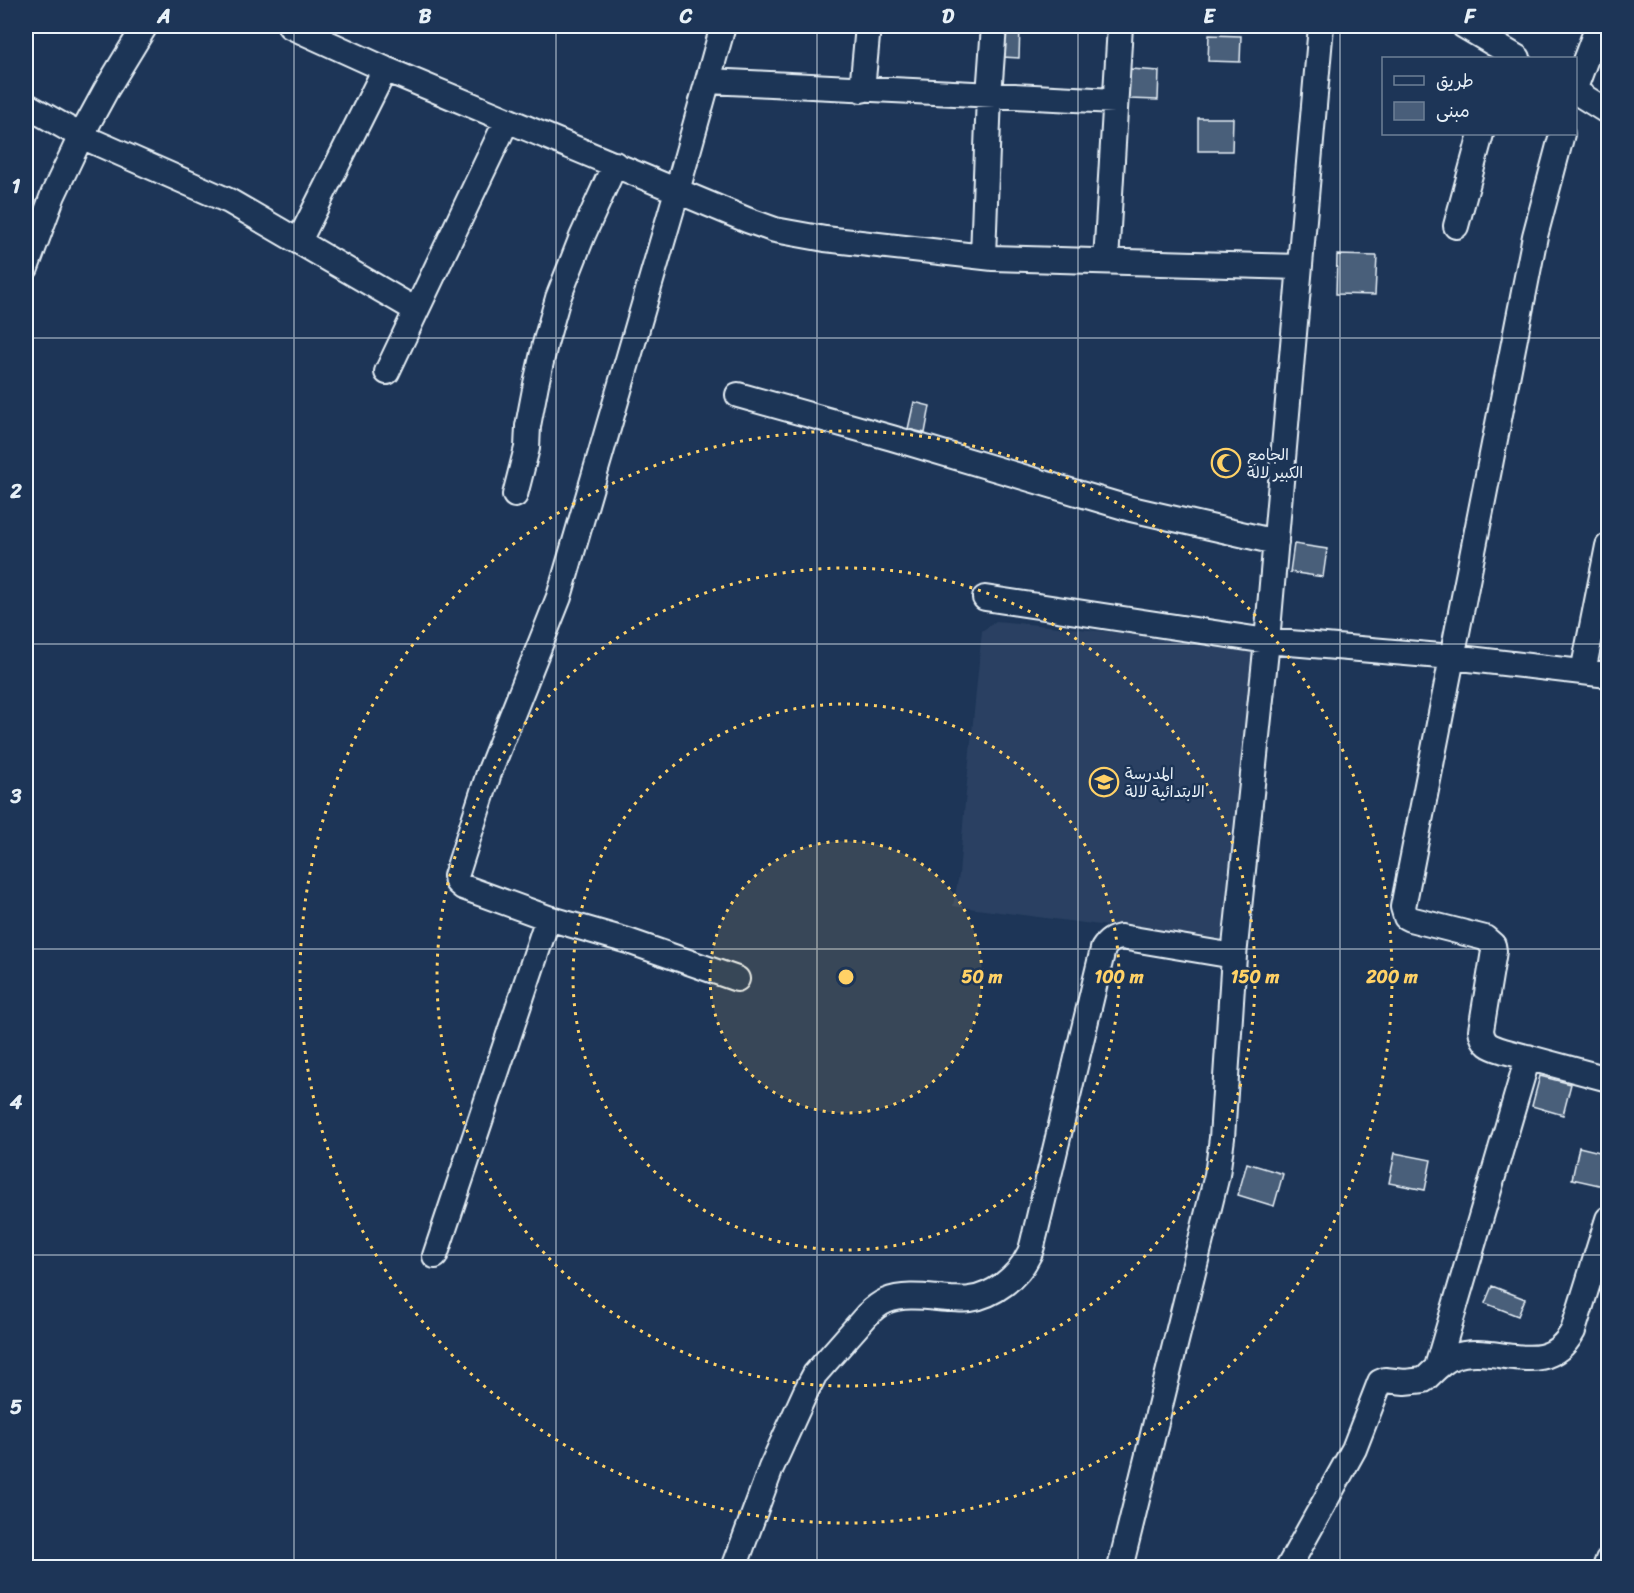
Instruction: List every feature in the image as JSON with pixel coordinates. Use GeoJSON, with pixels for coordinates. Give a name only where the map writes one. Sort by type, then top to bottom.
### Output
{"type":"FeatureCollection","features":[{"type":"Feature","properties":{"kind":"street"},"geometry":{"type":"LineString","coordinates":[[26,268],[53,195],[81,136],[145,26]]}},
{"type":"Feature","properties":{"kind":"street"},"geometry":{"type":"LineString","coordinates":[[290,26],[385,69],[775,230],[825,239],[983,256],[1299,267]]}},
{"type":"Feature","properties":{"kind":"street"},"geometry":{"type":"LineString","coordinates":[[723,26],[559,597],[489,772],[456,876],[457,882],[463,887],[548,918],[628,941],[737,979]]}},
{"type":"Feature","properties":{"kind":"street"},"geometry":{"type":"LineString","coordinates":[[862,90],[868,26]]}},
{"type":"Feature","properties":{"kind":"street"},"geometry":{"type":"LineString","coordinates":[[983,256],[994,26]]}},
{"type":"Feature","properties":{"kind":"street"},"geometry":{"type":"LineString","coordinates":[[1106,261],[1120,26]]}},
{"type":"Feature","properties":{"kind":"street"},"geometry":{"type":"LineString","coordinates":[[1120,1568],[1217,1175],[1222,1138],[1234,956],[1267,641],[1321,26]]}},
{"type":"Feature","properties":{"kind":"street"},"geometry":{"type":"LineString","coordinates":[[1464,26],[1508,56]]}},
{"type":"Feature","properties":{"kind":"street"},"geometry":{"type":"LineString","coordinates":[[1577,80],[1598,26]]}},
{"type":"Feature","properties":{"kind":"street"},"geometry":{"type":"LineString","coordinates":[[299,241],[385,69]]}},
{"type":"Feature","properties":{"kind":"street"},"geometry":{"type":"LineString","coordinates":[[708,81],[1115,101]]}},
{"type":"Feature","properties":{"kind":"street"},"geometry":{"type":"LineString","coordinates":[[1577,93],[1608,112]]}},
{"type":"Feature","properties":{"kind":"street"},"geometry":{"type":"LineString","coordinates":[[26,105],[81,136],[229,201],[416,310]]}},
{"type":"Feature","properties":{"kind":"street"},"geometry":{"type":"LineString","coordinates":[[387,372],[507,120]]}},
{"type":"Feature","properties":{"kind":"street"},"geometry":{"type":"LineString","coordinates":[[1456,226],[1481,135]]}},
{"type":"Feature","properties":{"kind":"street"},"geometry":{"type":"LineString","coordinates":[[1562,135],[1535,236],[1402,907],[1406,917],[1410,919],[1485,938],[1493,945],[1494,951],[1481,1030],[1484,1042],[1489,1046],[1608,1079]]}},
{"type":"Feature","properties":{"kind":"street"},"geometry":{"type":"LineString","coordinates":[[514,495],[527,448],[528,426],[536,384],[558,298],[615,164]]}},
{"type":"Feature","properties":{"kind":"street"},"geometry":{"type":"LineString","coordinates":[[738,395],[1131,509],[1276,542]]}},
{"type":"Feature","properties":{"kind":"street"},"geometry":{"type":"LineString","coordinates":[[1583,672],[1608,546]]}},
{"type":"Feature","properties":{"kind":"street"},"geometry":{"type":"LineString","coordinates":[[985,598],[1267,641],[1452,657],[1608,675]]}},
{"type":"Feature","properties":{"kind":"street"},"geometry":{"type":"LineString","coordinates":[[435,1256],[548,918]]}},
{"type":"Feature","properties":{"kind":"street"},"geometry":{"type":"LineString","coordinates":[[734,1568],[771,1468],[806,1391],[815,1374],[867,1315],[886,1301],[898,1298],[970,1299],[987,1294],[1016,1274],[1029,1254],[1103,949],[1107,943],[1120,937],[1234,956]]}},
{"type":"Feature","properties":{"kind":"street"},"geometry":{"type":"LineString","coordinates":[[1437,1367],[1528,1057]]}},
{"type":"Feature","properties":{"kind":"street"},"geometry":{"type":"LineString","coordinates":[[1288,1568],[1354,1449],[1380,1382],[1425,1380],[1437,1367],[1455,1356],[1481,1354],[1527,1359],[1539,1358],[1563,1346],[1573,1330],[1608,1219]]}},
{"type":"Feature","properties":{"kind":"street"},"geometry":{"type":"LineString","coordinates":[[1605,1568],[1608,1560]]}},
{"type":"Feature","properties":{"kind":"shaded area","name":"المدرسة الابتدائية لالة"},"geometry":{"type":"Polygon","coordinates":[[[996,621],[1255,646],[1224,941],[953,906],[959,875],[982,631],[996,621]]]}},
{"type":"Feature","properties":{"kind":"building"},"geometry":{"type":"Polygon","coordinates":[[[1005,26],[1020,26],[1019,58],[1003,57],[1005,26]]]}},
{"type":"Feature","properties":{"kind":"building"},"geometry":{"type":"Polygon","coordinates":[[[1209,35],[1241,36],[1240,62],[1208,61],[1209,35]]]}},
{"type":"Feature","properties":{"kind":"building"},"geometry":{"type":"Polygon","coordinates":[[[1130,69],[1159,71],[1158,100],[1129,99],[1130,69]]]}},
{"type":"Feature","properties":{"kind":"building"},"geometry":{"type":"Polygon","coordinates":[[[1198,118],[1233,118],[1232,151],[1198,151],[1198,118]]]}},
{"type":"Feature","properties":{"kind":"building"},"geometry":{"type":"Polygon","coordinates":[[[1337,255],[1377,256],[1375,295],[1336,294],[1337,255]]]}},
{"type":"Feature","properties":{"kind":"building"},"geometry":{"type":"Polygon","coordinates":[[[914,402],[930,406],[925,433],[908,429],[914,402]]]}},
{"type":"Feature","properties":{"kind":"building"},"geometry":{"type":"Polygon","coordinates":[[[1294,544],[1327,549],[1323,577],[1290,572],[1294,544]]]}},
{"type":"Feature","properties":{"kind":"building"},"geometry":{"type":"Polygon","coordinates":[[[1540,1076],[1571,1084],[1563,1115],[1532,1106],[1540,1076]]]}},
{"type":"Feature","properties":{"kind":"building"},"geometry":{"type":"Polygon","coordinates":[[[1579,1147],[1608,1154],[1608,1187],[1572,1179],[1579,1147]]]}},
{"type":"Feature","properties":{"kind":"building"},"geometry":{"type":"Polygon","coordinates":[[[1395,1153],[1431,1160],[1425,1190],[1389,1183],[1395,1153]]]}},
{"type":"Feature","properties":{"kind":"building"},"geometry":{"type":"Polygon","coordinates":[[[1247,1163],[1283,1174],[1274,1206],[1238,1195],[1247,1163]]]}},
{"type":"Feature","properties":{"kind":"building"},"geometry":{"type":"Polygon","coordinates":[[[1492,1286],[1525,1299],[1518,1316],[1485,1303],[1492,1286]]]}},
{"type":"Feature","properties":{"kind":"place","name":"الجامع الكبير لالة"},"geometry":{"type":"Point","coordinates":[1226,463]}},
{"type":"Feature","properties":{"kind":"place","name":"المدرسة الابتدائية لالة"},"geometry":{"type":"Point","coordinates":[1104,782]}}]}
